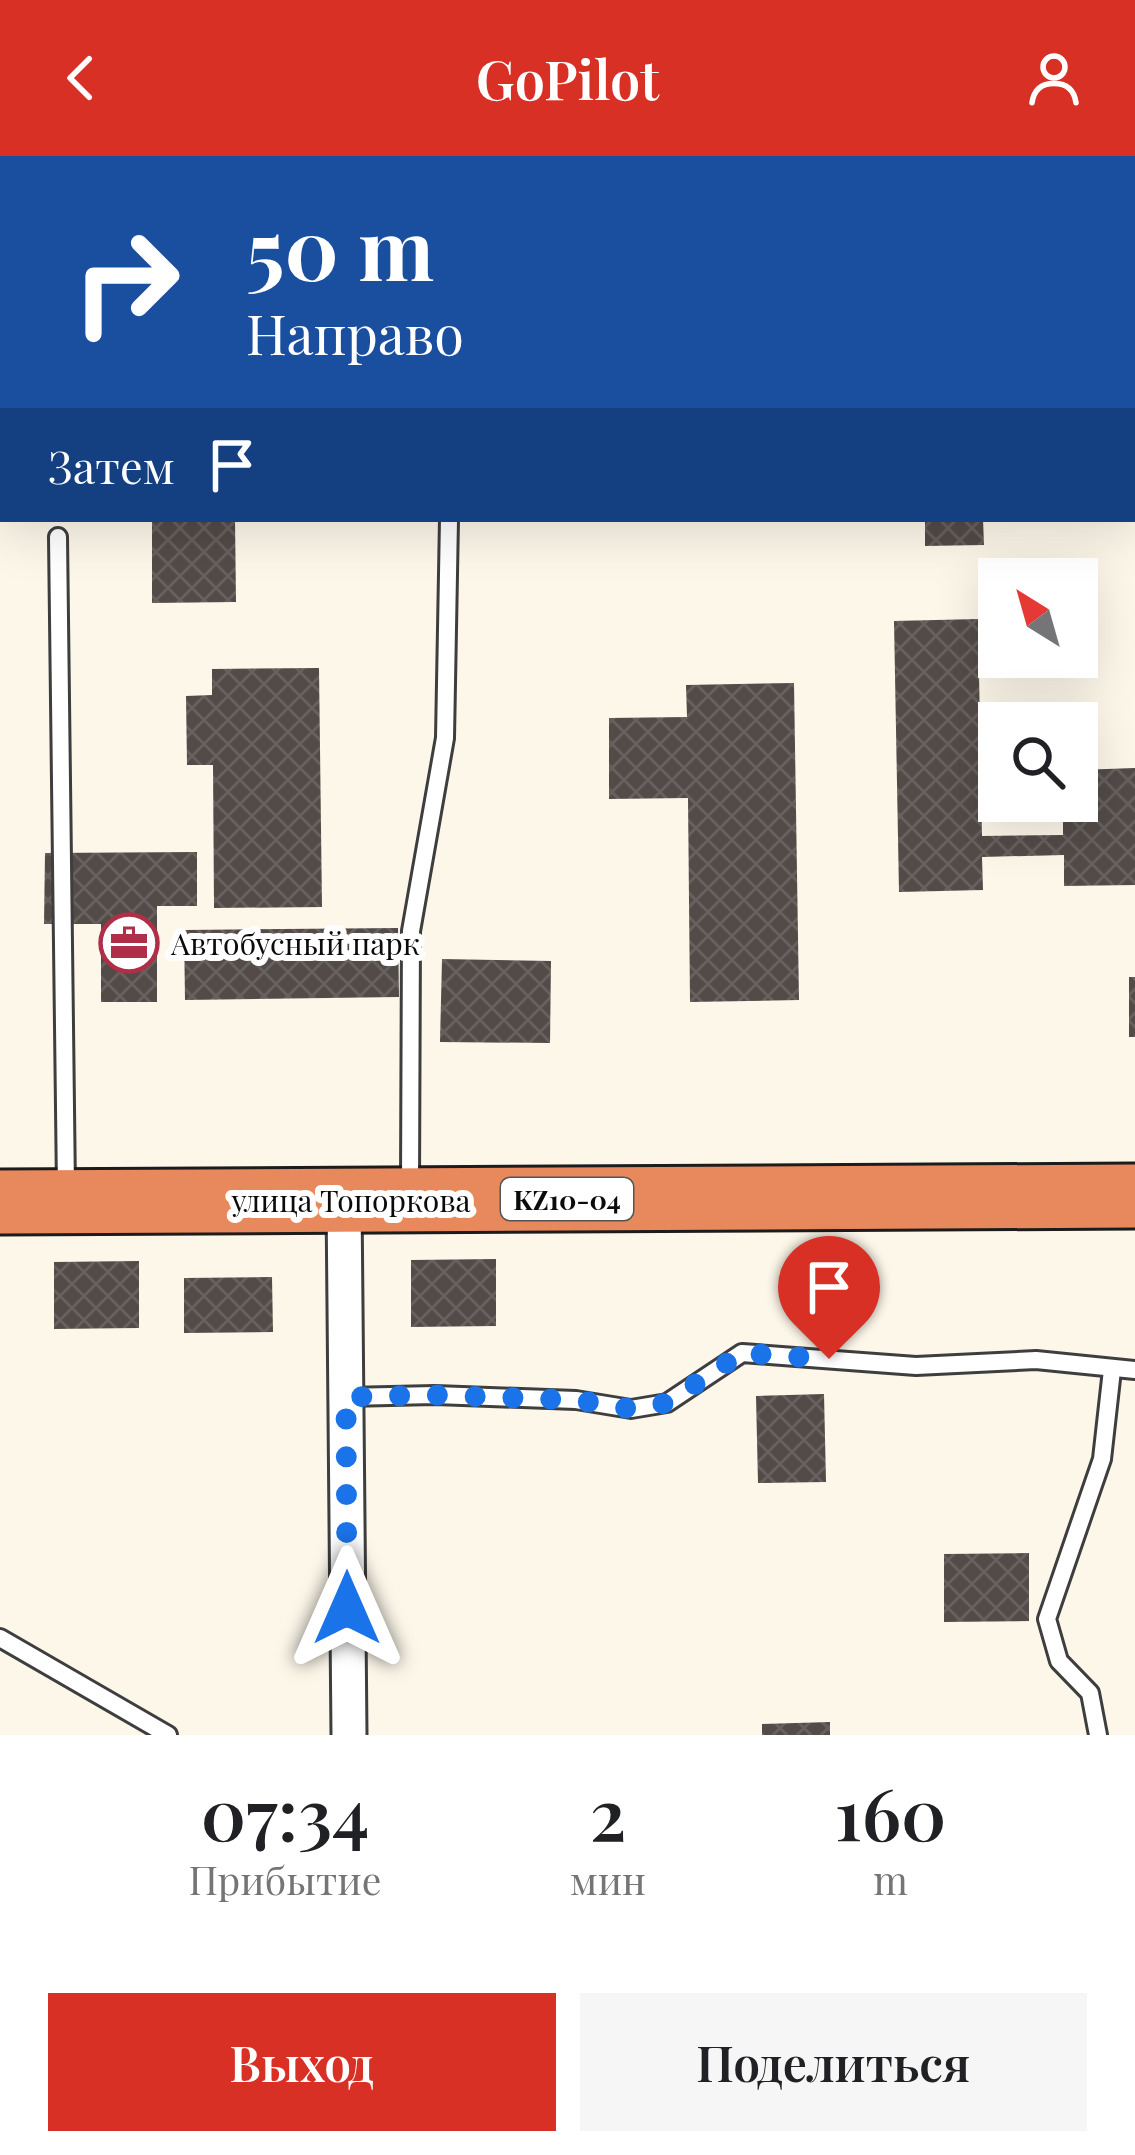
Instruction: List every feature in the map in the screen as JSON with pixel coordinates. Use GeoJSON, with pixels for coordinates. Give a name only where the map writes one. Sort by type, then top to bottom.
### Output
{"type":"FeatureCollection","features":[{"type":"Feature","properties":{"kind":"highway","name":"улица Топоркова"},"geometry":{"type":"LineString","coordinates":[[0,1202],[1135,1196]]}},
{"type":"Feature","properties":{"kind":"street"},"geometry":{"type":"LineString","coordinates":[[344,1199],[349,1735]]}},
{"type":"Feature","properties":{"kind":"lane"},"geometry":{"type":"LineString","coordinates":[[410,1199],[411,931],[445,738],[449,522]]}},
{"type":"Feature","properties":{"kind":"lane"},"geometry":{"type":"LineString","coordinates":[[58,537],[66,1202]]}},
{"type":"Feature","properties":{"kind":"lane"},"geometry":{"type":"LineString","coordinates":[[346,1397],[458,1396],[631,1409],[667,1403],[742,1353],[916,1366],[1036,1360],[1135,1370]]}},
{"type":"Feature","properties":{"kind":"lane"},"geometry":{"type":"LineString","coordinates":[[1098,1735],[1090,1693],[1059,1661],[1047,1619],[1102,1460],[1112,1370]]}},
{"type":"Feature","properties":{"kind":"lane"},"geometry":{"type":"LineString","coordinates":[[0,1638],[168,1735]]}},
{"type":"Feature","properties":{"kind":"building"},"geometry":{"type":"Polygon","coordinates":[[[152,522],[235,522],[236,602],[152,603],[152,522]]]}},
{"type":"Feature","properties":{"kind":"building"},"geometry":{"type":"Polygon","coordinates":[[[925,522],[983,522],[984,545],[925,546],[925,522]]]}},
{"type":"Feature","properties":{"kind":"building"},"geometry":{"type":"Polygon","coordinates":[[[978,619],[978,822],[982,836],[1063,835],[1063,822],[1098,822],[1098,769],[1135,768],[1135,885],[1064,886],[1064,855],[982,857],[983,890],[899,892],[894,621],[978,619]]]}},
{"type":"Feature","properties":{"kind":"building"},"geometry":{"type":"Polygon","coordinates":[[[319,668],[322,907],[214,908],[213,765],[187,765],[186,696],[212,695],[212,669],[319,668]]]}},
{"type":"Feature","properties":{"kind":"building"},"geometry":{"type":"Polygon","coordinates":[[[794,683],[799,1000],[690,1002],[688,798],[609,799],[609,718],[687,717],[686,685],[794,683]]]}},
{"type":"Feature","properties":{"kind":"building","name":"Автобусный парк"},"geometry":{"type":"Polygon","coordinates":[[[197,852],[197,906],[157,906],[157,1002],[101,1002],[101,924],[44,924],[45,853],[197,852]]]}},
{"type":"Feature","properties":{"kind":"building"},"geometry":{"type":"Polygon","coordinates":[[[398,928],[399,997],[185,1000],[184,930],[398,928]]]}},
{"type":"Feature","properties":{"kind":"building"},"geometry":{"type":"Polygon","coordinates":[[[442,959],[551,961],[550,1043],[440,1042],[442,959]]]}},
{"type":"Feature","properties":{"kind":"building"},"geometry":{"type":"Polygon","coordinates":[[[1129,977],[1135,977],[1135,1037],[1129,1037],[1129,977]]]}},
{"type":"Feature","properties":{"kind":"building"},"geometry":{"type":"Polygon","coordinates":[[[496,1259],[496,1326],[411,1327],[411,1260],[496,1259]]]}},
{"type":"Feature","properties":{"kind":"building"},"geometry":{"type":"Polygon","coordinates":[[[139,1261],[139,1328],[54,1329],[54,1262],[139,1261]]]}},
{"type":"Feature","properties":{"kind":"building"},"geometry":{"type":"Polygon","coordinates":[[[272,1277],[273,1332],[184,1333],[184,1278],[272,1277]]]}},
{"type":"Feature","properties":{"kind":"building"},"geometry":{"type":"Polygon","coordinates":[[[824,1394],[826,1482],[758,1483],[756,1396],[824,1394]]]}},
{"type":"Feature","properties":{"kind":"building"},"geometry":{"type":"Polygon","coordinates":[[[1029,1553],[1029,1621],[944,1622],[944,1554],[1029,1553]]]}},
{"type":"Feature","properties":{"kind":"building"},"geometry":{"type":"Polygon","coordinates":[[[830,1722],[830,1735],[762,1735],[762,1724],[830,1722]]]}},
{"type":"Feature","properties":{"kind":"place","name":"Автобусный парк"},"geometry":{"type":"Point","coordinates":[129,943]}},
{"type":"Feature","properties":{"kind":"route"},"geometry":{"type":"LineString","coordinates":[[347,1608],[346,1397],[576,1400],[631,1409],[667,1403],[742,1353],[829,1359]]}}]}
